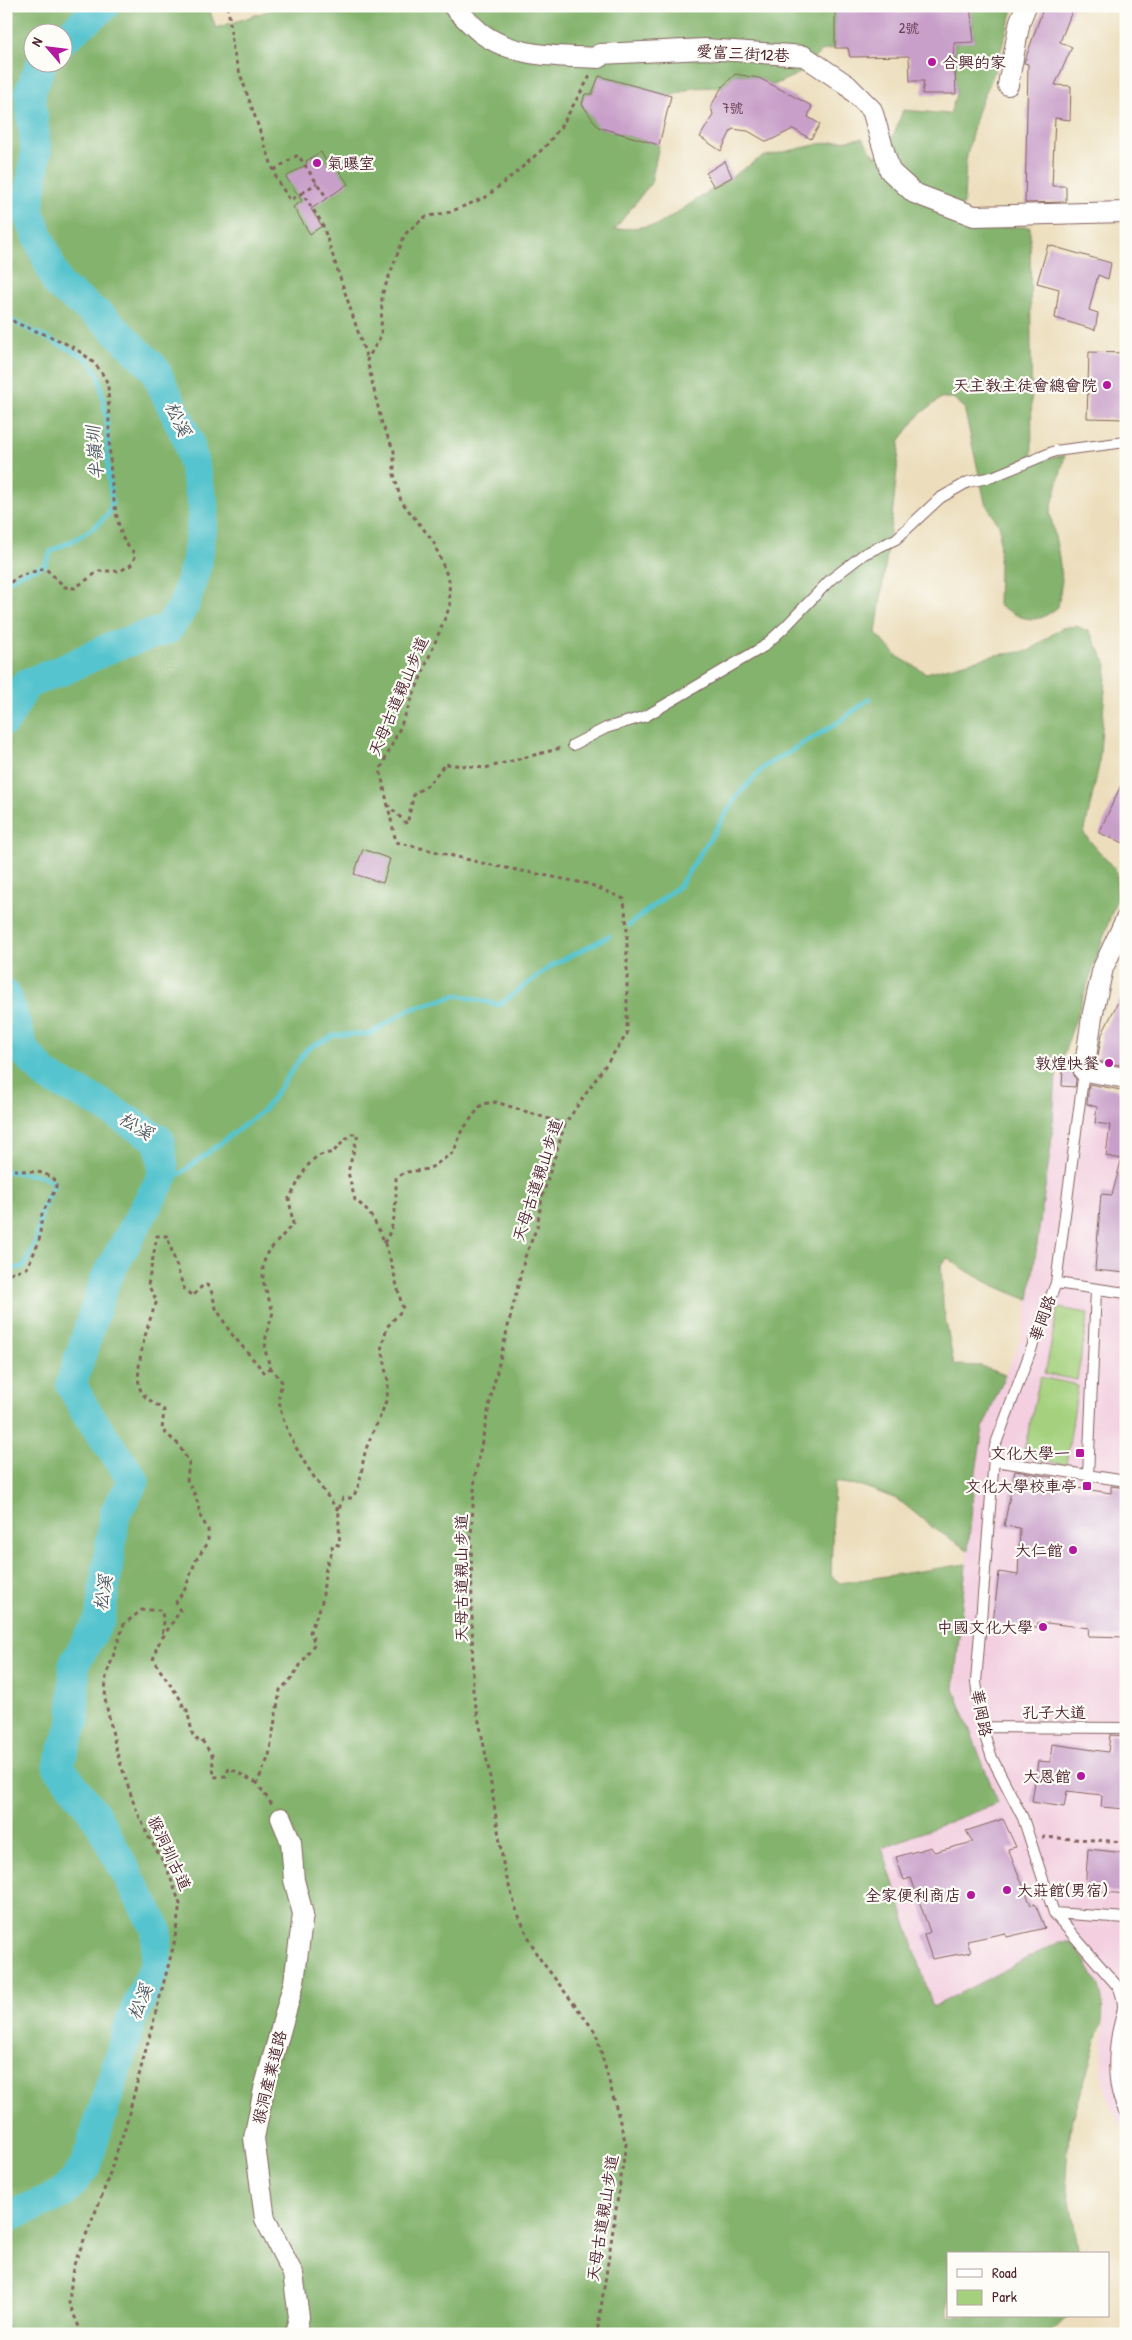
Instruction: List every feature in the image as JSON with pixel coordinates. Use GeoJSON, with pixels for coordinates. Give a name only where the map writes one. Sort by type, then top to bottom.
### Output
{"type":"FeatureCollection","features":[{"type":"Feature","properties":{"kind":"street","name":"愛富三街12巷"},"geometry":{"type":"LineString","coordinates":[[453,6],[480,32],[499,44],[541,55],[600,58],[600,54],[705,50],[804,56],[847,85],[872,110],[890,171],[914,193],[974,216],[1126,212]]}},
{"type":"Feature","properties":{"kind":"street"},"geometry":{"type":"LineString","coordinates":[[1008,85],[1020,21],[1026,6]]}},
{"type":"Feature","properties":{"kind":"street"},"geometry":{"type":"LineString","coordinates":[[1126,919],[1103,968],[1084,1071],[1126,1078]]}},
{"type":"Feature","properties":{"kind":"street","name":"猴洞產業道路"},"geometry":{"type":"LineString","coordinates":[[281,1818],[291,1842],[294,1880],[303,1914],[294,1982],[264,2089],[254,2138],[265,2219],[293,2274],[299,2317],[295,2334]]}},
{"type":"Feature","properties":{"kind":"lane"},"geometry":{"type":"LineString","coordinates":[[572,745],[606,728],[646,716],[762,646],[786,627],[830,580],[864,554],[896,538],[940,498],[968,482],[992,476],[1056,451],[1126,442]]}},
{"type":"Feature","properties":{"kind":"lane","name":"華岡路"},"geometry":{"type":"LineString","coordinates":[[1084,1071],[1056,1283],[995,1446],[976,1682],[982,1727],[992,1758],[1030,1836],[1054,1913],[1119,1988],[1124,2003],[1117,2034],[1116,2088],[1121,2107],[1126,2114]]}},
{"type":"Feature","properties":{"kind":"lane"},"geometry":{"type":"LineString","coordinates":[[1056,1283],[1126,1293]]}},
{"type":"Feature","properties":{"kind":"lane"},"geometry":{"type":"LineString","coordinates":[[1088,1476],[1096,1290]]}},
{"type":"Feature","properties":{"kind":"lane"},"geometry":{"type":"LineString","coordinates":[[994,1461],[1126,1481]]}},
{"type":"Feature","properties":{"kind":"lane","name":"孔子大道"},"geometry":{"type":"LineString","coordinates":[[982,1727],[1126,1728]]}},
{"type":"Feature","properties":{"kind":"lane"},"geometry":{"type":"LineString","coordinates":[[1054,1913],[1126,1918]]}},
{"type":"Feature","properties":{"kind":"path"},"geometry":{"type":"LineString","coordinates":[[228,6],[233,50],[277,180],[290,200],[317,183]]}},
{"type":"Feature","properties":{"kind":"path"},"geometry":{"type":"LineString","coordinates":[[367,360],[381,336],[382,295],[405,234],[425,217],[450,212],[486,197],[545,147],[562,125],[600,58]]}},
{"type":"Feature","properties":{"kind":"path"},"geometry":{"type":"LineString","coordinates":[[274,170],[298,155],[327,198]]}},
{"type":"Feature","properties":{"kind":"path","name":"天母古道親山步道"},"geometry":{"type":"LineString","coordinates":[[302,193],[322,223],[367,360],[382,424],[394,451],[394,474],[401,501],[433,541],[449,580],[450,606],[399,730],[380,770],[396,842],[486,864],[589,884],[624,899],[627,930],[627,1034],[565,1124],[542,1197],[537,1227],[525,1257],[514,1301],[475,1476],[471,1536],[473,1692],[489,1771],[504,1869],[517,1912],[537,1955],[596,2033],[626,2144],[597,2334]]}},
{"type":"Feature","properties":{"kind":"path"},"geometry":{"type":"LineString","coordinates":[[6,316],[16,323],[86,354],[104,374],[108,385],[114,502],[122,536],[126,545],[136,555],[132,565],[120,571],[99,571],[75,588],[65,587],[45,568],[20,576],[6,585]]}},
{"type":"Feature","properties":{"kind":"path"},"geometry":{"type":"LineString","coordinates":[[386,803],[408,824],[414,794],[428,785],[445,764],[485,768],[572,745]]}},
{"type":"Feature","properties":{"kind":"path"},"geometry":{"type":"LineString","coordinates":[[384,1244],[391,1232],[396,1206],[396,1177],[406,1172],[428,1169],[454,1152],[461,1132],[482,1104],[496,1102],[565,1124]]}},
{"type":"Feature","properties":{"kind":"path"},"geometry":{"type":"LineString","coordinates":[[257,1783],[270,1756],[280,1690],[291,1679],[315,1643],[310,1632],[322,1602],[322,1582],[333,1551],[332,1546],[334,1544],[339,1545],[341,1526],[338,1511],[314,1477],[287,1428],[279,1397],[282,1382],[270,1367],[265,1350],[266,1336],[273,1312],[263,1281],[263,1265],[267,1253],[293,1224],[288,1198],[299,1183],[308,1163],[323,1153],[332,1153],[350,1134],[358,1134],[348,1172],[355,1200],[366,1208],[381,1232],[403,1308],[387,1327],[381,1350],[386,1359],[388,1384],[386,1403],[364,1457],[357,1491],[352,1498],[343,1498],[338,1511]]}},
{"type":"Feature","properties":{"kind":"path"},"geometry":{"type":"LineString","coordinates":[[6,1168],[44,1173],[56,1181],[56,1188],[42,1214],[39,1242],[27,1268],[6,1274]]}},
{"type":"Feature","properties":{"kind":"path"},"geometry":{"type":"LineString","coordinates":[[270,1367],[265,1373],[230,1332],[216,1308],[211,1290],[207,1285],[202,1285],[193,1296],[184,1289],[167,1236],[157,1236],[148,1285],[157,1301],[148,1323],[138,1379],[141,1392],[164,1410],[162,1430],[178,1444],[189,1462],[187,1480],[196,1497],[201,1518],[208,1529],[208,1543],[196,1560],[185,1589],[176,1602],[180,1611],[162,1639],[152,1660],[181,1700],[184,1709],[187,1710],[193,1736],[197,1740],[201,1740],[212,1756],[214,1777],[226,1776],[228,1768],[257,1783],[281,1818]]}},
{"type":"Feature","properties":{"kind":"path","name":"猴洞圳古道"},"geometry":{"type":"LineString","coordinates":[[82,2334],[69,2303],[72,2266],[103,2193],[125,2128],[174,1944],[180,1904],[168,1868],[148,1836],[134,1804],[117,1753],[105,1699],[106,1677],[124,1624],[142,1610],[161,1610],[164,1621],[160,1634],[162,1639]]}},
{"type":"Feature","properties":{"kind":"path"},"geometry":{"type":"LineString","coordinates":[[1030,1836],[1126,1842]]}},
{"type":"Feature","properties":{"kind":"shaded area","name":"中國文化大學"},"geometry":{"type":"Polygon","coordinates":[[[1056,1077],[1126,1091],[1126,2135],[1112,2111],[1102,2079],[1104,2006],[1100,1986],[1086,1961],[1071,1942],[1059,1942],[933,2007],[882,1847],[998,1803],[954,1689],[974,1484],[983,1428],[1021,1338],[1033,1278],[1051,1146],[1056,1077]]]}},
{"type":"Feature","properties":{"kind":"green space"},"geometry":{"type":"Polygon","coordinates":[[[6,6],[208,6],[216,28],[283,6],[835,6],[835,48],[821,51],[802,72],[774,85],[759,78],[735,74],[722,87],[692,88],[671,96],[599,76],[592,94],[585,94],[582,104],[598,127],[659,145],[651,183],[614,230],[658,225],[762,157],[819,144],[862,138],[876,157],[895,132],[903,110],[950,114],[956,94],[954,43],[974,41],[970,6],[1014,6],[994,73],[977,112],[966,160],[964,200],[957,227],[1030,227],[1032,463],[1065,455],[1050,513],[1062,580],[1058,607],[1042,617],[1028,619],[998,605],[1000,527],[985,502],[964,407],[953,398],[941,398],[919,415],[900,440],[893,510],[876,633],[897,656],[926,673],[996,655],[1029,651],[1061,628],[1076,626],[1090,632],[1107,665],[1099,765],[1084,834],[1117,872],[1116,900],[1056,1077],[1051,1146],[1029,1300],[987,1282],[948,1258],[941,1264],[943,1306],[954,1365],[981,1366],[1005,1375],[983,1428],[974,1484],[968,1550],[932,1527],[899,1500],[862,1486],[834,1482],[831,1576],[840,1583],[966,1564],[954,1689],[998,1803],[882,1848],[933,2007],[1059,1942],[1071,1942],[1096,1978],[1102,1998],[1102,2021],[1069,2133],[1066,2177],[1079,2252],[947,2252],[947,2318],[1066,2318],[1056,2328],[1044,2334],[6,2334],[6,6]]]}},
{"type":"Feature","properties":{"kind":"green space"},"geometry":{"type":"Polygon","coordinates":[[[1058,1308],[1088,1313],[1077,1380],[1045,1374],[1058,1308]]]}},
{"type":"Feature","properties":{"kind":"green space"},"geometry":{"type":"Polygon","coordinates":[[[1040,1377],[1078,1385],[1066,1465],[1023,1456],[1040,1377]]]}},
{"type":"Feature","properties":{"kind":"building"},"geometry":{"type":"Polygon","coordinates":[[[835,6],[891,6],[892,12],[935,6],[970,6],[974,42],[954,43],[956,94],[922,94],[924,81],[910,81],[909,56],[850,57],[848,48],[835,48],[835,6]]]}},
{"type":"Feature","properties":{"kind":"building"},"geometry":{"type":"Polygon","coordinates":[[[1044,6],[1074,6],[1060,42],[1072,47],[1055,85],[1071,86],[1070,120],[1055,118],[1052,186],[1066,186],[1066,202],[1025,203],[1028,64],[1024,63],[1044,6]]]}},
{"type":"Feature","properties":{"kind":"building"},"geometry":{"type":"Polygon","coordinates":[[[735,74],[759,78],[812,106],[808,117],[820,124],[811,139],[793,129],[767,142],[748,131],[732,129],[721,151],[700,137],[713,115],[711,106],[722,87],[735,74]]]}},
{"type":"Feature","properties":{"kind":"building"},"geometry":{"type":"Polygon","coordinates":[[[599,76],[671,96],[659,145],[598,127],[582,104],[585,94],[592,94],[599,76]]]}},
{"type":"Feature","properties":{"kind":"building"},"geometry":{"type":"Polygon","coordinates":[[[321,152],[329,167],[334,163],[348,184],[311,209],[322,226],[310,234],[293,207],[302,201],[286,177],[307,164],[306,161],[321,152]]]}},
{"type":"Feature","properties":{"kind":"building"},"geometry":{"type":"Polygon","coordinates":[[[725,161],[732,177],[714,187],[706,173],[725,161]]]}},
{"type":"Feature","properties":{"kind":"building"},"geometry":{"type":"Polygon","coordinates":[[[1048,245],[1111,263],[1108,279],[1098,275],[1089,310],[1098,313],[1095,330],[1055,318],[1059,289],[1037,283],[1048,245]]]}},
{"type":"Feature","properties":{"kind":"building","name":"天主教主徒會總會院"},"geometry":{"type":"Polygon","coordinates":[[[1089,352],[1126,353],[1126,419],[1087,418],[1089,352]]]}},
{"type":"Feature","properties":{"kind":"building"},"geometry":{"type":"Polygon","coordinates":[[[1126,774],[1126,844],[1099,833],[1126,774]]]}},
{"type":"Feature","properties":{"kind":"building"},"geometry":{"type":"Polygon","coordinates":[[[363,849],[390,859],[383,883],[354,874],[363,849]]]}},
{"type":"Feature","properties":{"kind":"building"},"geometry":{"type":"Polygon","coordinates":[[[1126,986],[1126,1066],[1097,1061],[1102,1034],[1126,986]]]}},
{"type":"Feature","properties":{"kind":"building"},"geometry":{"type":"Polygon","coordinates":[[[1063,1067],[1072,1068],[1076,1080],[1075,1087],[1062,1086],[1063,1067]]]}},
{"type":"Feature","properties":{"kind":"building"},"geometry":{"type":"Polygon","coordinates":[[[1089,1084],[1126,1091],[1126,1160],[1106,1156],[1110,1125],[1095,1123],[1097,1107],[1087,1104],[1089,1084]]]}},
{"type":"Feature","properties":{"kind":"building"},"geometry":{"type":"Polygon","coordinates":[[[1121,1161],[1126,1162],[1126,1273],[1095,1270],[1101,1194],[1112,1195],[1121,1161]]]}},
{"type":"Feature","properties":{"kind":"building","name":"大仁館"},"geometry":{"type":"Polygon","coordinates":[[[1015,1471],[1057,1478],[1057,1485],[1111,1493],[1111,1486],[1126,1488],[1126,1637],[1088,1636],[1089,1628],[1038,1622],[1037,1628],[993,1622],[999,1572],[1018,1575],[1020,1528],[1004,1526],[1015,1471]]]}},
{"type":"Feature","properties":{"kind":"building","name":"大恩館"},"geometry":{"type":"Polygon","coordinates":[[[1110,1735],[1126,1736],[1126,1809],[1101,1807],[1102,1795],[1067,1791],[1064,1807],[1032,1802],[1038,1761],[1050,1762],[1052,1744],[1108,1752],[1110,1735]]]}},
{"type":"Feature","properties":{"kind":"building","name":"大莊館(男宿)"},"geometry":{"type":"Polygon","coordinates":[[[1003,1819],[1016,1847],[1008,1849],[1031,1905],[1035,1904],[1045,1928],[1007,1937],[1005,1933],[967,1941],[971,1952],[932,1959],[924,1935],[930,1932],[911,1878],[904,1880],[896,1857],[931,1847],[934,1852],[973,1842],[966,1831],[1003,1819]]]}},
{"type":"Feature","properties":{"kind":"building"},"geometry":{"type":"Polygon","coordinates":[[[1088,1849],[1126,1853],[1126,1894],[1085,1890],[1088,1849]]]}},
{"type":"Feature","properties":{"kind":"waterway","name":"松溪"},"geometry":{"type":"LineString","coordinates":[[72,32],[104,6]]}},
{"type":"Feature","properties":{"kind":"waterway","name":"松溪"},"geometry":{"type":"LineString","coordinates":[[6,720],[26,684],[63,670],[114,646],[168,629],[184,605],[197,562],[204,508],[188,440],[154,368],[105,320],[58,285],[28,211],[36,152],[30,92],[38,72]]}},
{"type":"Feature","properties":{"kind":"waterway","name":"半嶺圳"},"geometry":{"type":"LineString","coordinates":[[6,318],[83,356],[90,362],[99,376],[107,421],[108,472],[112,502],[109,513],[97,525],[76,539],[51,551],[45,565],[6,582]]}},
{"type":"Feature","properties":{"kind":"waterway"},"geometry":{"type":"LineString","coordinates":[[629,925],[680,885],[738,795],[764,767],[839,722],[869,699]]}},
{"type":"Feature","properties":{"kind":"waterway"},"geometry":{"type":"LineString","coordinates":[[164,1174],[180,1174],[264,1110],[307,1049],[335,1035],[370,1034],[408,1010],[458,995],[499,1005],[551,966],[609,936]]}},
{"type":"Feature","properties":{"kind":"waterway","name":"松溪"},"geometry":{"type":"LineString","coordinates":[[6,995],[24,1051],[48,1077],[96,1101],[159,1140],[164,1174],[105,1280],[71,1384],[85,1410],[134,1481],[115,1513],[100,1619],[74,1664],[74,1720],[58,1766],[96,1816],[157,1930],[156,1964],[132,2018],[85,2167],[64,2193],[6,2218]]}},
{"type":"Feature","properties":{"kind":"waterway","name":"半嶺圳"},"geometry":{"type":"LineString","coordinates":[[6,1171],[41,1176],[53,1182],[41,1213],[36,1241],[24,1266],[6,1271]]}},
{"type":"Feature","properties":{"kind":"place","name":"合興的家"},"geometry":{"type":"Point","coordinates":[932,62]}},
{"type":"Feature","properties":{"kind":"place","name":"氣曝室"},"geometry":{"type":"Point","coordinates":[317,163]}},
{"type":"Feature","properties":{"kind":"place","name":"天主教主徒會總會院"},"geometry":{"type":"Point","coordinates":[1107,385]}},
{"type":"Feature","properties":{"kind":"place","name":"敦煌快餐"},"geometry":{"type":"Point","coordinates":[1109,1063]}},
{"type":"Feature","properties":{"kind":"place","name":"文化大學一"},"geometry":{"type":"Point","coordinates":[1080,1453]}},
{"type":"Feature","properties":{"kind":"place","name":"文化大學校車亭"},"geometry":{"type":"Point","coordinates":[1087,1486]}},
{"type":"Feature","properties":{"kind":"place","name":"大仁館"},"geometry":{"type":"Point","coordinates":[1073,1550]}},
{"type":"Feature","properties":{"kind":"place","name":"中國文化大學"},"geometry":{"type":"Point","coordinates":[1043,1627]}},
{"type":"Feature","properties":{"kind":"place","name":"大恩館"},"geometry":{"type":"Point","coordinates":[1081,1776]}},
{"type":"Feature","properties":{"kind":"place","name":"大莊館(男宿)"},"geometry":{"type":"Point","coordinates":[1007,1890]}},
{"type":"Feature","properties":{"kind":"place","name":"全家便利商店"},"geometry":{"type":"Point","coordinates":[971,1895]}}]}
